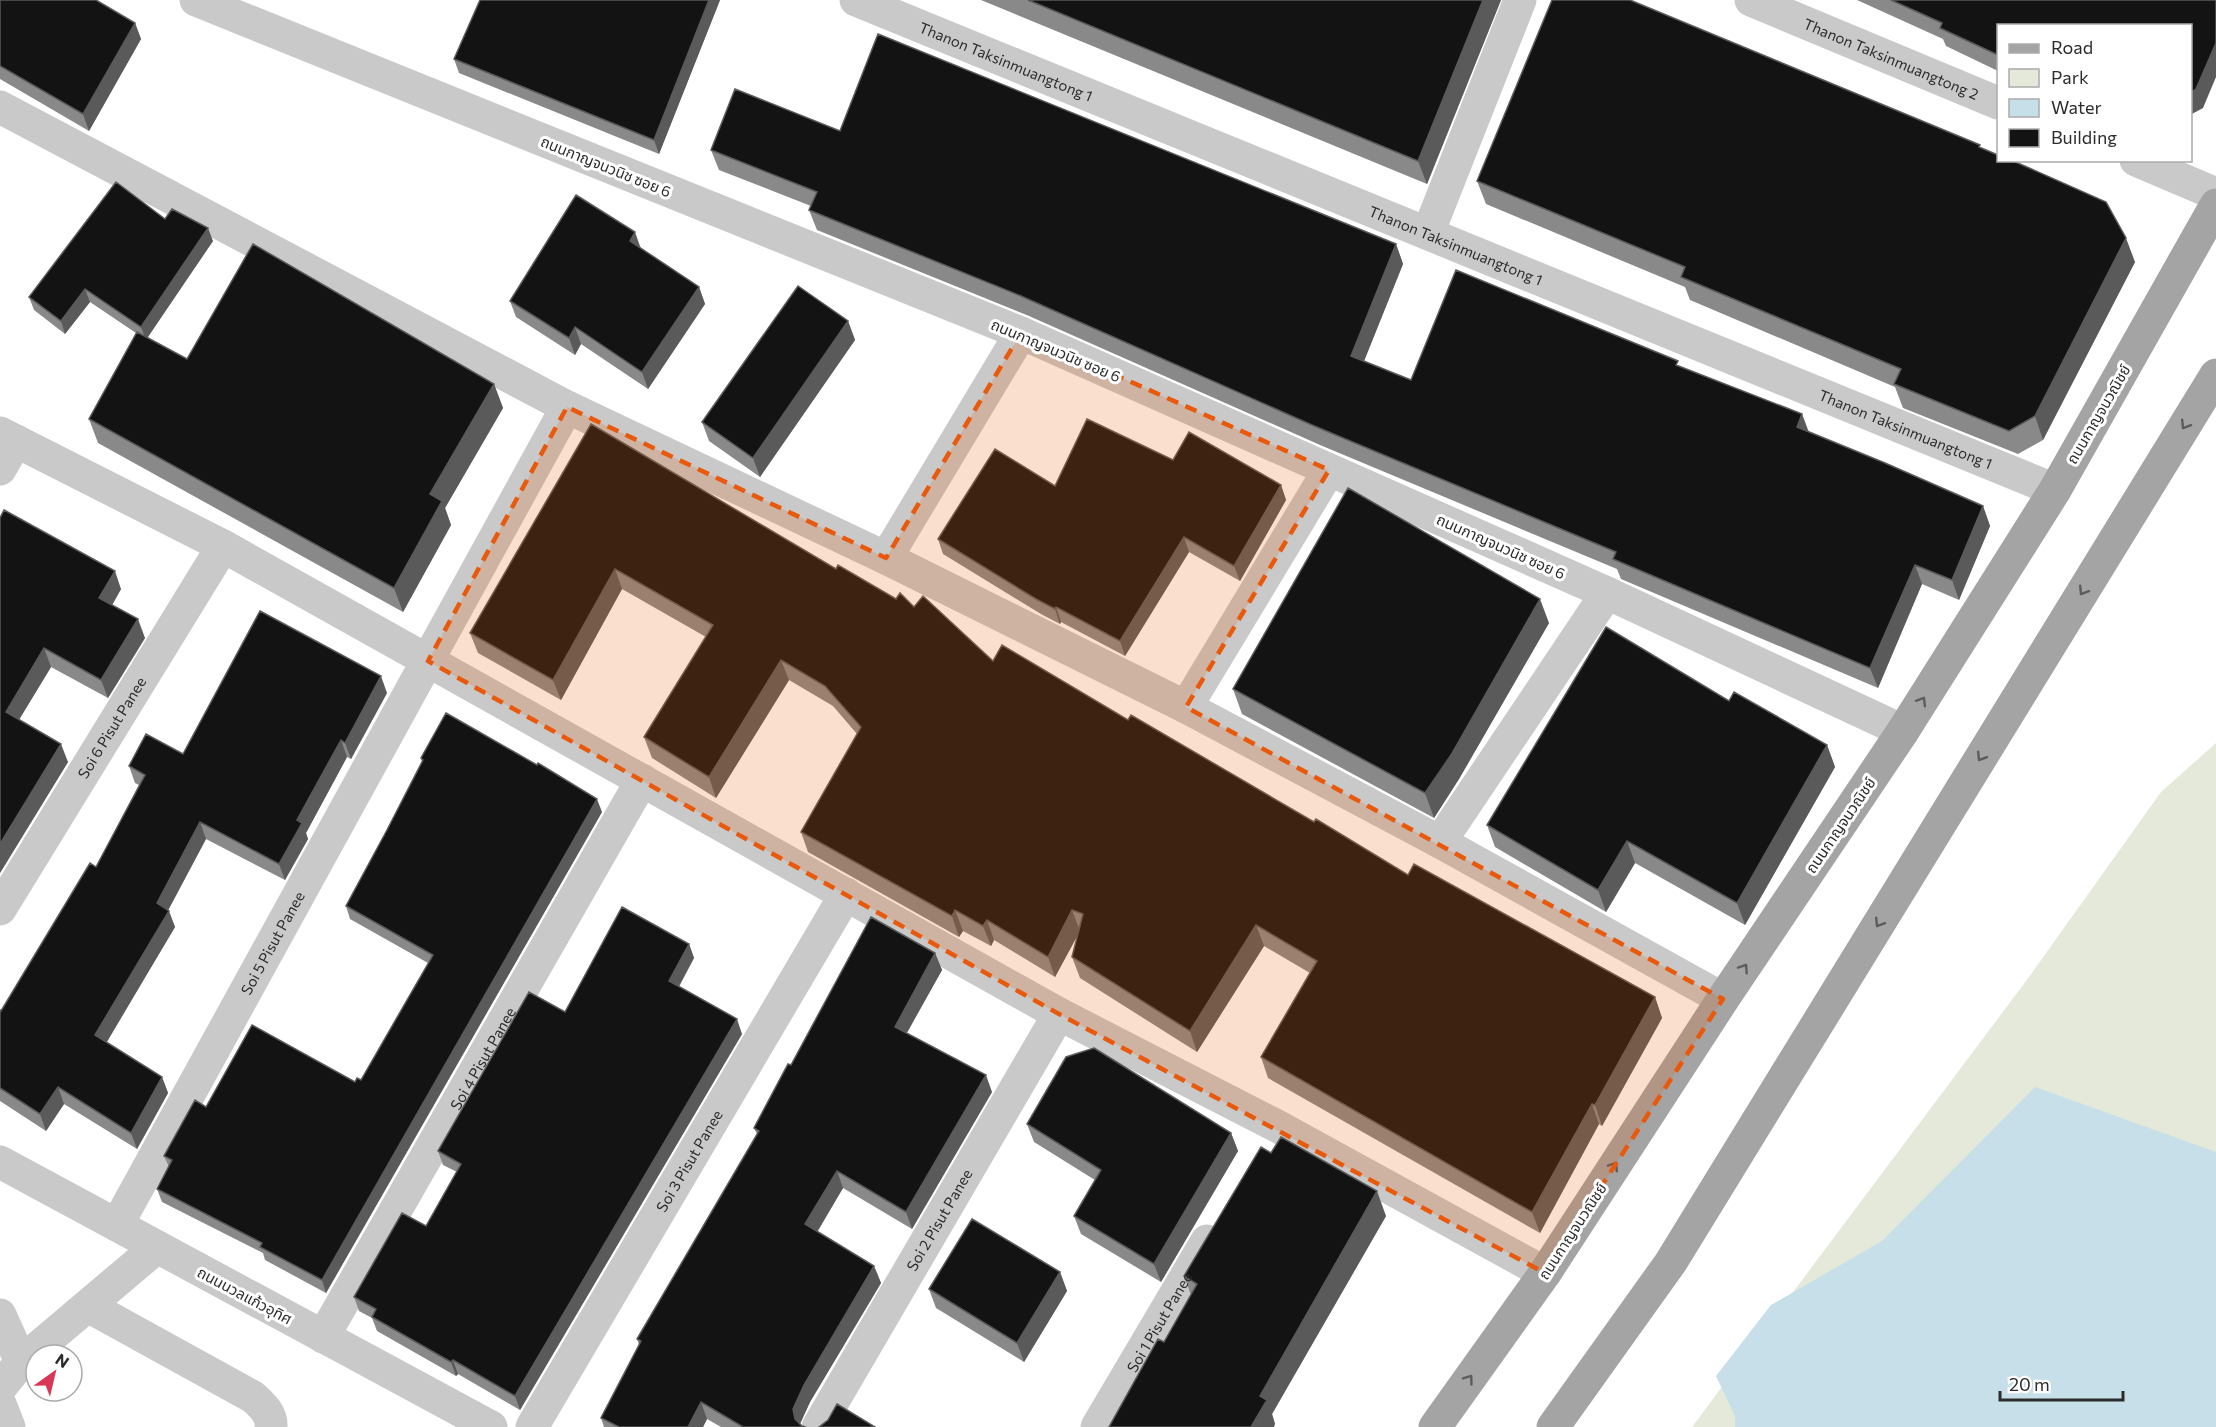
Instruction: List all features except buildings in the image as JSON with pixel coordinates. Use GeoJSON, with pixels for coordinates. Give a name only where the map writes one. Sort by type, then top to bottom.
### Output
{"type":"FeatureCollection","features":[{"type":"Feature","properties":{"kind":"main road","name":"ถนนกาญจนวณิชย์"},"geometry":{"type":"LineString","coordinates":[[1435,1427],[1545,1273],[1723,999],[1903,731],[2055,490],[2216,205]]}},
{"type":"Feature","properties":{"kind":"main road"},"geometry":{"type":"LineString","coordinates":[[1553,1427],[1671,1262],[2216,375]]}},
{"type":"Feature","properties":{"kind":"street","name":"ถนนกาญจนวนิช ซอย 6"},"geometry":{"type":"LineString","coordinates":[[196,0],[1021,333],[1607,593],[1903,731]]}},
{"type":"Feature","properties":{"kind":"street"},"geometry":{"type":"LineString","coordinates":[[1428,233],[1520,0]]}},
{"type":"Feature","properties":{"kind":"street","name":"Thanon Taksinmuangtong 2"},"geometry":{"type":"LineString","coordinates":[[1751,0],[1997,103]]}},
{"type":"Feature","properties":{"kind":"street","name":"Thanon Taksinmuangtong 1"},"geometry":{"type":"LineString","coordinates":[[865,2],[2055,490]]}},
{"type":"Feature","properties":{"kind":"street"},"geometry":{"type":"LineString","coordinates":[[0,106],[567,407],[886,558],[1186,707],[1440,842],[1723,999]]}},
{"type":"Feature","properties":{"kind":"street"},"geometry":{"type":"LineString","coordinates":[[2141,162],[2216,194]]}},
{"type":"Feature","properties":{"kind":"street"},"geometry":{"type":"LineString","coordinates":[[886,558],[1021,333]]}},
{"type":"Feature","properties":{"kind":"street","name":"Soi 5 Pisut Panee"},"geometry":{"type":"LineString","coordinates":[[117,1225],[567,407]]}},
{"type":"Feature","properties":{"kind":"street"},"geometry":{"type":"LineString","coordinates":[[0,469],[8,437],[224,546],[1059,1014],[1269,1136],[1545,1273]]}},
{"type":"Feature","properties":{"kind":"street"},"geometry":{"type":"LineString","coordinates":[[1186,707],[1329,470]]}},
{"type":"Feature","properties":{"kind":"street","name":"Soi 6 Pisut Panee"},"geometry":{"type":"LineString","coordinates":[[0,909],[224,546]]}},
{"type":"Feature","properties":{"kind":"street"},"geometry":{"type":"LineString","coordinates":[[1440,842],[1607,593]]}},
{"type":"Feature","properties":{"kind":"street","name":"Soi 4 Pisut Panee"},"geometry":{"type":"LineString","coordinates":[[323,1337],[642,780]]}},
{"type":"Feature","properties":{"kind":"street","name":"Soi 3 Pisut Panee"},"geometry":{"type":"LineString","coordinates":[[532,1427],[846,894]]}},
{"type":"Feature","properties":{"kind":"street","name":"Soi 2 Pisut Panee"},"geometry":{"type":"LineString","coordinates":[[818,1427],[1059,1014]]}},
{"type":"Feature","properties":{"kind":"street","name":"ถนนนวลแก้วอุทิศ"},"geometry":{"type":"LineString","coordinates":[[0,1162],[491,1427]]}},
{"type":"Feature","properties":{"kind":"street","name":"Soi 1 Pisut Panee"},"geometry":{"type":"LineString","coordinates":[[1097,1427],[1221,1216]]}},
{"type":"Feature","properties":{"kind":"street"},"geometry":{"type":"LineString","coordinates":[[0,1388],[21,1362],[157,1247]]}},
{"type":"Feature","properties":{"kind":"street"},"geometry":{"type":"LineString","coordinates":[[88,1306],[253,1397],[265,1407],[272,1423],[271,1427]]}},
{"type":"Feature","properties":{"kind":"street"},"geometry":{"type":"LineString","coordinates":[[0,1315],[21,1362]]}},
{"type":"Feature","properties":{"kind":"street"},"geometry":{"type":"LineString","coordinates":[[0,1404],[9,1427]]}},
{"type":"Feature","properties":{"kind":"highlighted area"},"geometry":{"type":"Polygon","coordinates":[[[1021,333],[1329,470],[1186,707],[1723,999],[1545,1273],[1059,1014],[428,661],[567,407],[886,558],[1021,333]]]}},
{"type":"Feature","properties":{"kind":"green space"},"geometry":{"type":"Polygon","coordinates":[[[2216,743],[2216,1427],[1692,1427],[2029,977],[2161,792],[2216,743]]]}},
{"type":"Feature","properties":{"kind":"water"},"geometry":{"type":"Polygon","coordinates":[[[2035,1087],[2216,1152],[2216,1427],[1735,1427],[1735,1416],[1716,1376],[1771,1305],[1882,1241],[2035,1087]]]}}]}
